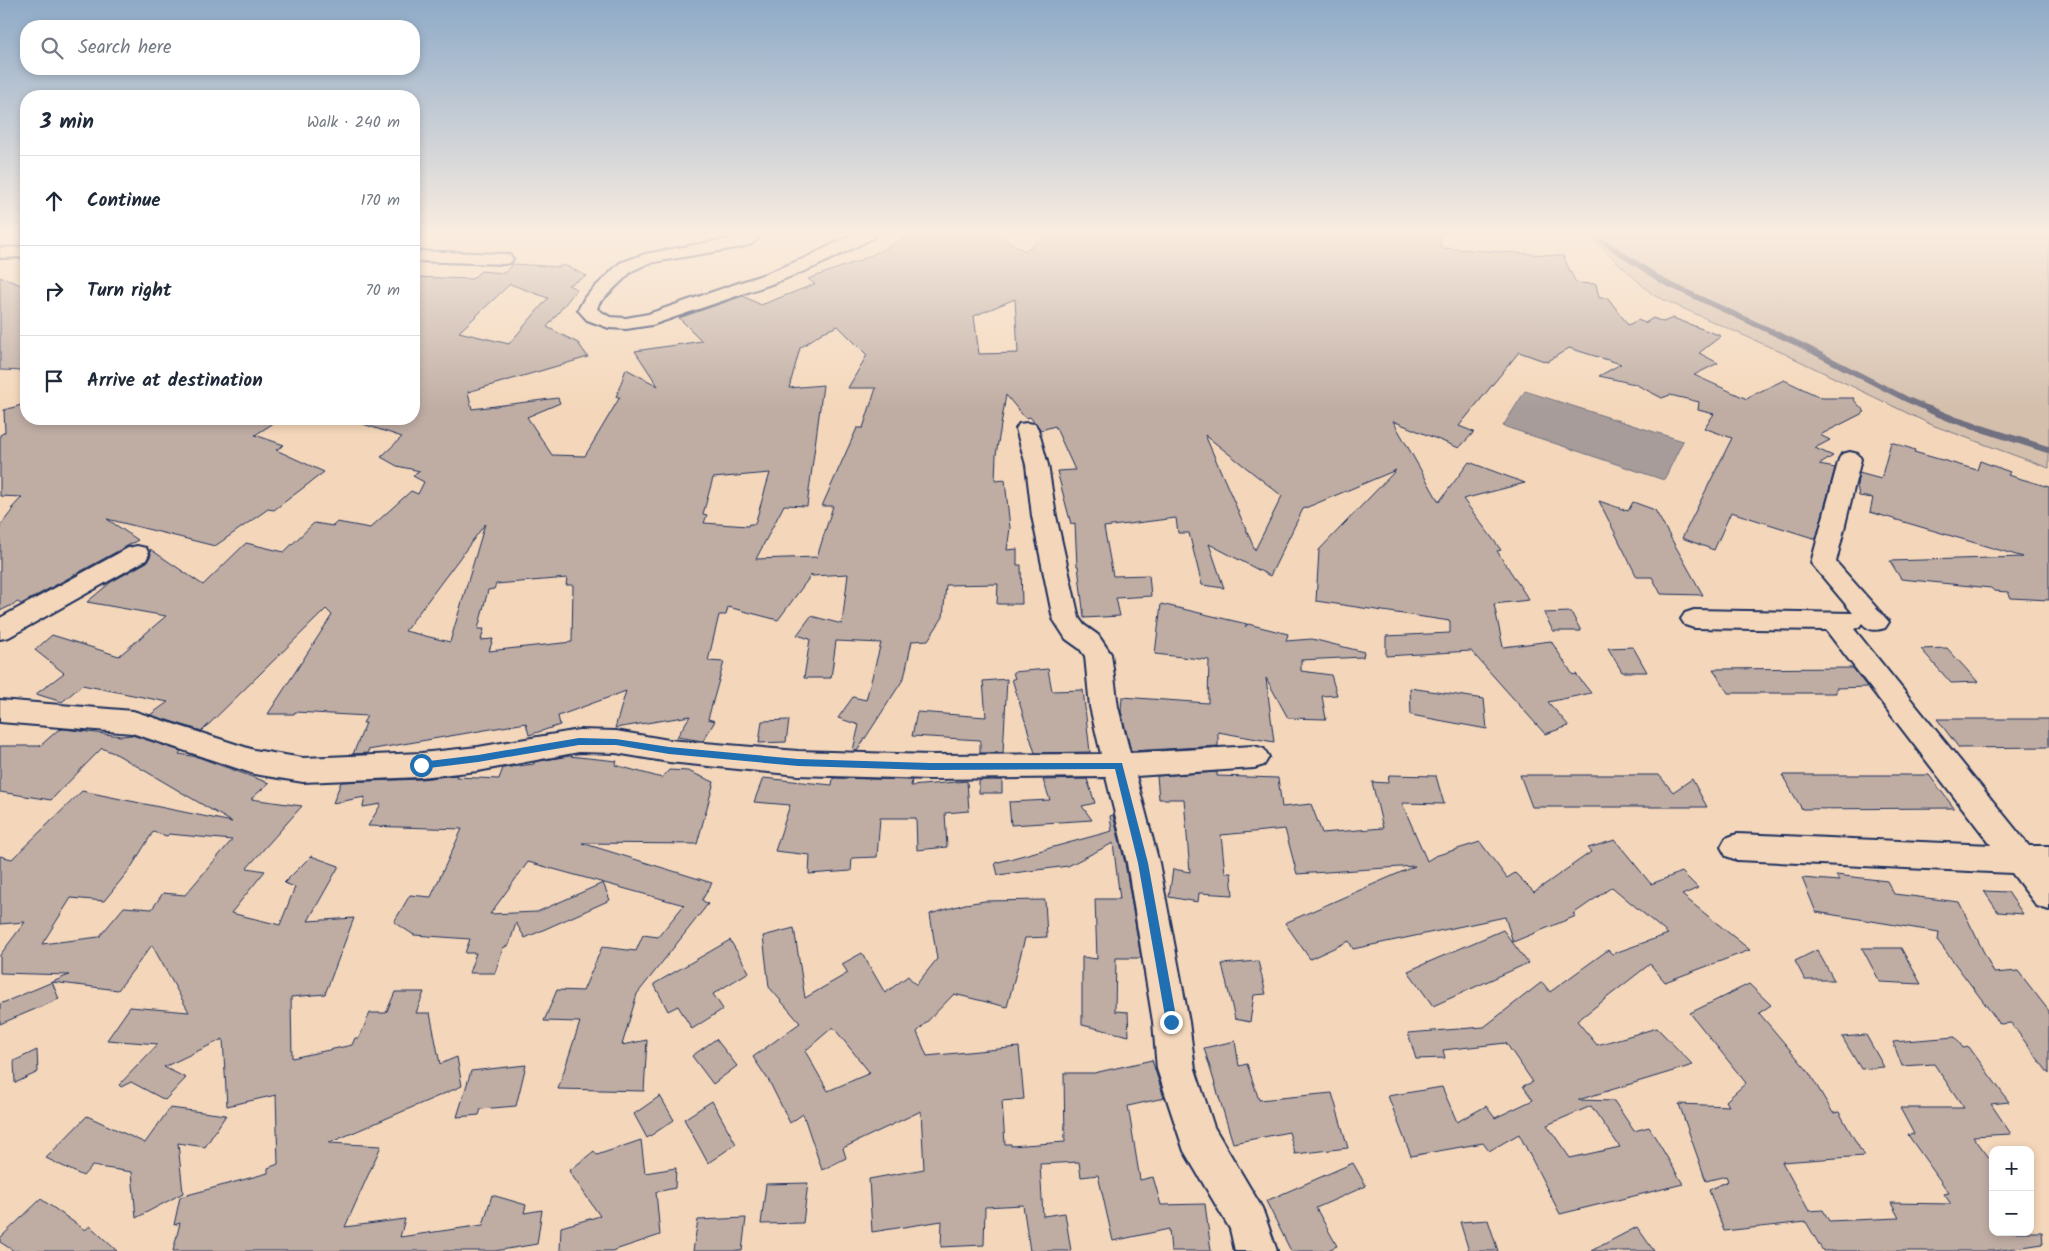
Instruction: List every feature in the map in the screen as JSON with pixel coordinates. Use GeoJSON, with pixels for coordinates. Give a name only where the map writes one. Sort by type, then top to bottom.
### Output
{"type":"FeatureCollection","features":[{"type":"Feature","properties":{"kind":"street"},"geometry":{"type":"LineString","coordinates":[[600,292],[591,301],[588,310],[599,321],[632,323],[652,319],[729,292]]}},
{"type":"Feature","properties":{"kind":"street"},"geometry":{"type":"LineString","coordinates":[[1027,429],[1037,465],[1044,516],[1066,619],[1075,632],[1090,642],[1098,654],[1104,708],[1143,863],[1171,1022],[1176,1069],[1198,1136],[1248,1222],[1256,1251]]}},
{"type":"Feature","properties":{"kind":"street"},"geometry":{"type":"LineString","coordinates":[[1694,619],[1876,622],[1823,562],[1850,459]]}},
{"type":"Feature","properties":{"kind":"street"},"geometry":{"type":"LineString","coordinates":[[0,630],[137,554]]}},
{"type":"Feature","properties":{"kind":"street"},"geometry":{"type":"LineString","coordinates":[[1833,621],[2035,860],[2049,896]]}},
{"type":"Feature","properties":{"kind":"street"},"geometry":{"type":"LineString","coordinates":[[0,711],[133,722],[254,762],[303,770],[421,765],[478,759],[579,741],[616,742],[669,751],[798,762],[930,767],[1119,765],[1254,757]]}},
{"type":"Feature","properties":{"kind":"street"},"geometry":{"type":"LineString","coordinates":[[1737,847],[2035,860]]}},
{"type":"Feature","properties":{"kind":"shaded area"},"geometry":{"type":"Polygon","coordinates":[[[1650,292],[2049,292],[2049,468],[1932,425],[1781,352],[1650,292]]]}},
{"type":"Feature","properties":{"kind":"shaded area"},"geometry":{"type":"Polygon","coordinates":[[[1525,391],[1683,441],[1664,480],[1503,426],[1525,391]]]}},
{"type":"Feature","properties":{"kind":"building"},"geometry":{"type":"Polygon","coordinates":[[[0,292],[20,292],[20,371],[0,370],[0,292]]]}},
{"type":"Feature","properties":{"kind":"building"},"geometry":{"type":"Polygon","coordinates":[[[420,292],[501,292],[459,332],[509,344],[548,298],[533,292],[574,292],[547,327],[578,343],[588,357],[468,392],[472,409],[558,398],[560,403],[527,417],[552,455],[585,456],[620,397],[616,397],[626,369],[658,386],[635,351],[702,341],[679,318],[743,296],[761,305],[793,292],[1598,292],[1599,298],[1608,298],[1628,325],[1638,320],[1645,323],[1653,318],[1663,322],[1673,318],[1721,336],[1699,353],[1718,363],[1694,375],[1747,399],[1757,392],[1784,380],[1822,398],[1855,398],[1854,400],[1865,412],[1820,435],[1830,440],[1815,448],[1833,456],[1819,465],[1835,468],[1816,539],[1731,512],[1714,550],[1682,538],[1732,438],[1704,428],[1714,414],[1698,410],[1699,402],[1670,395],[1662,398],[1635,384],[1599,376],[1621,364],[1569,348],[1547,362],[1519,352],[1459,426],[1474,432],[1459,448],[1393,421],[1439,502],[1469,462],[1525,483],[1463,499],[1501,550],[1497,551],[1529,600],[1494,604],[1503,647],[1551,641],[1573,675],[1576,674],[1591,693],[1548,702],[1569,726],[1545,734],[1471,651],[1386,656],[1386,636],[1450,633],[1450,621],[1316,601],[1319,550],[1396,470],[1303,509],[1270,576],[1209,544],[1224,588],[1202,585],[1189,533],[1178,533],[1176,518],[1104,527],[1113,576],[1149,575],[1151,596],[1116,598],[1120,616],[1084,618],[1077,566],[1075,523],[1071,524],[1057,471],[1075,470],[1055,426],[1041,430],[1030,417],[1025,418],[1006,395],[996,455],[995,481],[1005,480],[1010,528],[1007,550],[1017,549],[1017,565],[1021,565],[1022,604],[997,604],[998,584],[946,585],[943,617],[928,640],[912,641],[904,678],[857,751],[853,750],[859,725],[838,718],[853,697],[866,700],[881,643],[836,641],[831,678],[804,678],[810,639],[797,635],[811,616],[842,624],[848,574],[812,576],[812,574],[778,620],[728,607],[726,615],[719,615],[708,661],[724,662],[708,719],[715,721],[703,741],[677,737],[690,716],[615,728],[626,691],[558,716],[560,725],[529,735],[526,723],[368,750],[368,753],[353,754],[367,716],[295,712],[294,714],[268,714],[332,615],[326,609],[202,731],[150,715],[168,702],[82,685],[62,702],[36,694],[64,673],[35,650],[52,635],[119,656],[166,616],[87,602],[111,582],[147,562],[151,555],[150,549],[203,585],[246,543],[284,552],[314,523],[333,526],[337,522],[370,528],[411,491],[418,494],[424,482],[413,476],[420,471],[397,466],[381,457],[402,437],[366,425],[420,425],[420,292]],[[1015,299],[974,316],[979,354],[1018,353],[1015,299]],[[838,326],[823,332],[800,348],[789,388],[823,385],[807,506],[784,505],[756,559],[817,557],[833,506],[822,506],[857,428],[863,428],[876,388],[848,388],[867,355],[838,326]],[[1205,435],[1255,550],[1282,496],[1205,435]],[[770,473],[713,478],[703,514],[707,515],[704,523],[748,526],[749,524],[755,524],[770,473]],[[485,524],[405,631],[450,642],[485,524]],[[567,578],[496,584],[494,589],[488,590],[478,629],[484,629],[481,640],[493,639],[489,651],[572,642],[573,585],[566,585],[567,578]]]}},
{"type":"Feature","properties":{"kind":"building"},"geometry":{"type":"Polygon","coordinates":[[[20,405],[20,425],[271,425],[255,435],[284,445],[276,450],[324,472],[274,510],[268,509],[215,546],[107,519],[138,540],[21,604],[18,602],[0,611],[0,526],[14,508],[11,509],[22,497],[0,496],[0,435],[5,432],[4,410],[20,405]]]}},
{"type":"Feature","properties":{"kind":"building"},"geometry":{"type":"Polygon","coordinates":[[[1891,442],[1915,450],[1914,452],[1977,470],[1980,461],[2010,472],[2008,475],[2049,487],[2049,600],[2011,598],[2008,592],[1994,591],[1991,588],[1901,579],[1890,561],[2023,557],[1870,512],[1873,498],[1859,496],[1857,485],[1859,473],[1881,479],[1891,442]]]}},
{"type":"Feature","properties":{"kind":"building"},"geometry":{"type":"Polygon","coordinates":[[[1599,501],[1628,511],[1633,502],[1655,510],[1703,595],[1661,594],[1652,577],[1637,577],[1599,501]]]}},
{"type":"Feature","properties":{"kind":"building"},"geometry":{"type":"Polygon","coordinates":[[[1161,604],[1247,624],[1245,627],[1248,624],[1288,634],[1286,641],[1312,639],[1364,652],[1363,657],[1301,660],[1301,671],[1331,675],[1337,695],[1322,696],[1326,719],[1288,718],[1266,678],[1274,742],[1218,732],[1218,746],[1131,751],[1121,711],[1122,697],[1208,703],[1209,660],[1155,654],[1161,604]]]}},
{"type":"Feature","properties":{"kind":"building"},"geometry":{"type":"Polygon","coordinates":[[[1571,612],[1581,631],[1553,631],[1544,613],[1571,612]]]}},
{"type":"Feature","properties":{"kind":"building"},"geometry":{"type":"Polygon","coordinates":[[[1633,647],[1647,672],[1622,672],[1608,648],[1633,647]]]}},
{"type":"Feature","properties":{"kind":"building"},"geometry":{"type":"Polygon","coordinates":[[[1947,648],[1978,682],[1951,683],[1921,649],[1947,648]]]}},
{"type":"Feature","properties":{"kind":"building"},"geometry":{"type":"Polygon","coordinates":[[[1853,668],[1867,687],[1836,688],[1836,693],[1728,693],[1713,669],[1853,668]]]}},
{"type":"Feature","properties":{"kind":"building"},"geometry":{"type":"Polygon","coordinates":[[[1048,669],[1052,691],[1083,690],[1090,752],[1035,753],[1012,679],[1015,679],[1013,672],[1048,669]]]}},
{"type":"Feature","properties":{"kind":"building"},"geometry":{"type":"Polygon","coordinates":[[[1007,679],[1003,753],[980,753],[980,740],[912,736],[917,712],[986,717],[983,681],[1007,679]]]}},
{"type":"Feature","properties":{"kind":"building"},"geometry":{"type":"Polygon","coordinates":[[[1410,688],[1484,699],[1487,729],[1411,715],[1410,688]]]}},
{"type":"Feature","properties":{"kind":"building"},"geometry":{"type":"Polygon","coordinates":[[[1937,719],[2049,719],[2049,747],[1959,748],[1937,719]]]}},
{"type":"Feature","properties":{"kind":"building"},"geometry":{"type":"Polygon","coordinates":[[[789,720],[786,742],[759,743],[762,721],[789,720]]]}},
{"type":"Feature","properties":{"kind":"building"},"geometry":{"type":"Polygon","coordinates":[[[64,729],[121,736],[132,735],[181,751],[179,754],[198,757],[269,783],[251,799],[302,806],[247,868],[265,871],[231,913],[280,925],[295,887],[284,883],[311,856],[339,866],[308,921],[354,918],[325,994],[291,997],[292,1058],[352,1045],[355,1038],[359,1038],[370,1013],[386,1013],[395,992],[424,992],[416,1013],[430,1013],[440,1064],[457,1057],[462,1086],[329,1143],[381,1146],[345,1227],[405,1219],[400,1237],[483,1225],[492,1195],[526,1205],[524,1213],[542,1210],[537,1244],[495,1251],[173,1251],[180,1223],[174,1225],[180,1197],[268,1173],[268,1168],[278,1164],[276,1095],[227,1106],[223,1039],[164,1067],[186,1078],[165,1100],[131,1082],[121,1087],[119,1085],[158,1044],[107,1040],[130,1007],[189,1012],[152,945],[118,990],[52,982],[69,975],[0,973],[0,955],[25,922],[0,924],[0,856],[12,859],[82,791],[232,822],[118,755],[102,748],[51,800],[0,792],[0,746],[40,746],[58,730],[64,729]],[[153,832],[130,869],[104,901],[71,898],[42,944],[99,937],[124,907],[152,909],[163,893],[185,895],[232,840],[169,834],[167,836],[153,832]]]}},
{"type":"Feature","properties":{"kind":"building"},"geometry":{"type":"Polygon","coordinates":[[[569,756],[617,761],[615,765],[662,778],[669,770],[688,771],[714,782],[697,844],[582,843],[712,883],[702,900],[708,904],[637,994],[622,1045],[647,1040],[644,1091],[558,1089],[580,1022],[544,1021],[557,990],[583,991],[602,947],[636,951],[643,935],[658,937],[684,905],[528,862],[490,914],[537,912],[603,883],[610,900],[525,938],[516,923],[509,945],[503,948],[495,973],[469,973],[476,953],[465,953],[470,939],[414,935],[394,922],[410,895],[431,897],[462,829],[368,826],[381,804],[363,807],[365,797],[333,803],[341,782],[421,779],[457,775],[456,777],[499,779],[503,768],[534,764],[534,762],[569,756]]]}},
{"type":"Feature","properties":{"kind":"building"},"geometry":{"type":"Polygon","coordinates":[[[1217,772],[1217,776],[1278,778],[1282,807],[1311,804],[1322,833],[1383,828],[1372,782],[1388,783],[1389,775],[1436,776],[1444,804],[1402,803],[1427,861],[1435,856],[1480,842],[1507,878],[1515,873],[1534,892],[1591,852],[1588,848],[1615,840],[1651,884],[1682,872],[1698,888],[1682,895],[1750,950],[1665,982],[1650,964],[1577,1021],[1597,1045],[1657,1028],[1693,1065],[1578,1100],[1614,1101],[1634,1131],[1649,1127],[1683,1184],[1560,1214],[1519,1134],[1489,1151],[1483,1143],[1411,1156],[1388,1096],[1442,1087],[1457,1122],[1486,1106],[1495,1118],[1533,1100],[1523,1086],[1533,1082],[1506,1043],[1443,1050],[1445,1058],[1416,1059],[1408,1033],[1484,1027],[1542,982],[1550,992],[1608,950],[1612,954],[1668,934],[1612,887],[1573,914],[1576,916],[1513,942],[1505,917],[1353,949],[1349,941],[1310,959],[1285,923],[1415,866],[1297,874],[1285,829],[1221,835],[1225,873],[1231,873],[1233,895],[1199,893],[1198,902],[1169,897],[1173,869],[1190,872],[1184,799],[1159,799],[1157,776],[1217,772]],[[1591,1106],[1547,1125],[1570,1158],[1620,1147],[1591,1106]]]}},
{"type":"Feature","properties":{"kind":"building"},"geometry":{"type":"Polygon","coordinates":[[[1520,775],[1659,775],[1673,792],[1692,779],[1707,807],[1532,807],[1520,775]]]}},
{"type":"Feature","properties":{"kind":"building"},"geometry":{"type":"Polygon","coordinates":[[[1782,775],[1929,775],[1954,808],[1802,809],[1782,775]]]}},
{"type":"Feature","properties":{"kind":"building"},"geometry":{"type":"Polygon","coordinates":[[[763,778],[832,785],[833,778],[912,780],[911,786],[967,781],[969,811],[945,813],[947,847],[917,850],[916,818],[880,818],[877,857],[852,858],[851,871],[809,874],[810,855],[775,851],[790,805],[754,802],[763,778]]]}},
{"type":"Feature","properties":{"kind":"building"},"geometry":{"type":"Polygon","coordinates":[[[1087,779],[1095,803],[1082,806],[1092,820],[1011,825],[1009,802],[1050,800],[1043,780],[1087,779]]]}},
{"type":"Feature","properties":{"kind":"building"},"geometry":{"type":"Polygon","coordinates":[[[979,780],[1002,780],[1002,793],[979,793],[979,780]]]}},
{"type":"Feature","properties":{"kind":"building"},"geometry":{"type":"Polygon","coordinates":[[[1113,815],[1125,863],[1141,958],[1116,958],[1115,1011],[1128,1012],[1129,1036],[1082,1025],[1082,957],[1097,959],[1095,899],[1120,899],[1113,843],[1068,866],[998,875],[995,863],[1112,831],[1110,816],[1113,815]]]}},
{"type":"Feature","properties":{"kind":"building"},"geometry":{"type":"Polygon","coordinates":[[[1836,875],[1887,881],[1894,894],[1959,902],[1994,973],[2018,971],[2049,1011],[2049,1074],[2011,1023],[2000,1024],[1938,941],[1939,932],[1816,912],[1802,878],[1839,881],[1836,875]]]}},
{"type":"Feature","properties":{"kind":"building"},"geometry":{"type":"Polygon","coordinates":[[[1984,891],[2008,892],[2023,914],[1998,912],[1984,891]]]}},
{"type":"Feature","properties":{"kind":"building"},"geometry":{"type":"Polygon","coordinates":[[[1045,900],[1047,937],[1025,938],[1007,1007],[954,994],[917,1032],[927,1056],[1019,1047],[1024,1099],[1002,1101],[1005,1144],[1011,1144],[1011,1146],[1065,1142],[1064,1073],[1094,1073],[1152,1060],[1164,1098],[1128,1106],[1140,1180],[1153,1177],[1161,1205],[1205,1204],[1211,1251],[1171,1251],[1169,1229],[1113,1241],[1098,1175],[1081,1177],[1079,1162],[1040,1164],[1043,1216],[1065,1213],[1071,1251],[1030,1251],[1023,1205],[985,1207],[984,1245],[941,1247],[942,1221],[872,1232],[869,1179],[924,1169],[921,1111],[843,1148],[846,1158],[822,1170],[803,1114],[790,1123],[769,1081],[753,1057],[800,1023],[769,987],[763,936],[794,928],[805,998],[848,973],[842,964],[862,953],[885,993],[908,976],[916,985],[937,959],[930,914],[965,904],[985,901],[1045,900]],[[833,1027],[805,1051],[828,1091],[870,1073],[833,1027]]]}},
{"type":"Feature","properties":{"kind":"building"},"geometry":{"type":"Polygon","coordinates":[[[1503,930],[1528,963],[1433,1006],[1408,971],[1503,930]]]}},
{"type":"Feature","properties":{"kind":"building"},"geometry":{"type":"Polygon","coordinates":[[[730,940],[749,972],[713,994],[723,1009],[692,1029],[678,1006],[668,1011],[654,984],[730,940]]]}},
{"type":"Feature","properties":{"kind":"building"},"geometry":{"type":"Polygon","coordinates":[[[1862,948],[1901,948],[1921,984],[1880,982],[1862,948]]]}},
{"type":"Feature","properties":{"kind":"building"},"geometry":{"type":"Polygon","coordinates":[[[1817,950],[1834,980],[1805,980],[1795,961],[1817,950]]]}},
{"type":"Feature","properties":{"kind":"building"},"geometry":{"type":"Polygon","coordinates":[[[1258,961],[1266,994],[1254,995],[1250,1022],[1235,1019],[1222,964],[1258,961]]]}},
{"type":"Feature","properties":{"kind":"building"},"geometry":{"type":"Polygon","coordinates":[[[52,982],[59,999],[0,1024],[0,1004],[52,982]]]}},
{"type":"Feature","properties":{"kind":"building"},"geometry":{"type":"Polygon","coordinates":[[[1749,984],[1771,1005],[1759,1013],[1808,1071],[1833,1113],[1839,1112],[1864,1156],[1782,1162],[1809,1211],[1823,1210],[1829,1221],[1899,1218],[1891,1203],[1951,1204],[1944,1194],[1949,1193],[1908,1135],[1914,1134],[1900,1108],[1964,1108],[1934,1064],[1902,1066],[1893,1042],[1955,1037],[1963,1048],[1969,1047],[2009,1102],[1991,1104],[2011,1134],[1973,1136],[1989,1158],[1989,1236],[2034,1236],[2034,1232],[2042,1232],[2043,1244],[1995,1251],[1823,1251],[1806,1222],[1724,1231],[1709,1190],[1728,1181],[1726,1176],[1706,1181],[1679,1104],[1729,1106],[1726,1101],[1746,1083],[1690,1013],[1749,984]]]}},
{"type":"Feature","properties":{"kind":"building"},"geometry":{"type":"Polygon","coordinates":[[[1866,1035],[1884,1067],[1861,1069],[1842,1037],[1866,1035]]]}},
{"type":"Feature","properties":{"kind":"building"},"geometry":{"type":"Polygon","coordinates":[[[716,1039],[737,1066],[713,1084],[692,1056],[716,1039]]]}},
{"type":"Feature","properties":{"kind":"building"},"geometry":{"type":"Polygon","coordinates":[[[1235,1041],[1239,1066],[1247,1064],[1259,1100],[1332,1093],[1348,1148],[1295,1154],[1289,1132],[1233,1143],[1204,1048],[1235,1041]]]}},
{"type":"Feature","properties":{"kind":"building"},"geometry":{"type":"Polygon","coordinates":[[[37,1050],[38,1072],[15,1083],[14,1061],[37,1050]]]}},
{"type":"Feature","properties":{"kind":"building"},"geometry":{"type":"Polygon","coordinates":[[[526,1065],[516,1106],[481,1109],[479,1115],[457,1117],[471,1071],[526,1065]]]}},
{"type":"Feature","properties":{"kind":"building"},"geometry":{"type":"Polygon","coordinates":[[[660,1096],[674,1120],[647,1138],[634,1114],[660,1096]]]}},
{"type":"Feature","properties":{"kind":"building"},"geometry":{"type":"Polygon","coordinates":[[[712,1101],[736,1144],[708,1163],[684,1119],[712,1101]]]}},
{"type":"Feature","properties":{"kind":"building"},"geometry":{"type":"Polygon","coordinates":[[[170,1108],[226,1115],[205,1147],[178,1143],[183,1193],[136,1218],[132,1172],[92,1166],[83,1176],[46,1158],[87,1116],[145,1143],[170,1108]]]}},
{"type":"Feature","properties":{"kind":"building"},"geometry":{"type":"Polygon","coordinates":[[[641,1140],[645,1173],[676,1168],[675,1188],[656,1192],[660,1235],[612,1251],[560,1251],[561,1227],[600,1216],[569,1171],[594,1151],[597,1155],[641,1140]]]}},
{"type":"Feature","properties":{"kind":"building"},"geometry":{"type":"Polygon","coordinates":[[[1353,1163],[1366,1186],[1316,1208],[1337,1246],[1326,1251],[1291,1251],[1266,1201],[1353,1163]]]}},
{"type":"Feature","properties":{"kind":"building"},"geometry":{"type":"Polygon","coordinates":[[[808,1183],[803,1223],[761,1224],[766,1184],[808,1183]]]}},
{"type":"Feature","properties":{"kind":"building"},"geometry":{"type":"Polygon","coordinates":[[[41,1199],[85,1230],[90,1226],[117,1251],[14,1251],[0,1242],[0,1238],[41,1199]]]}},
{"type":"Feature","properties":{"kind":"building"},"geometry":{"type":"Polygon","coordinates":[[[746,1218],[742,1251],[693,1251],[698,1220],[746,1218]]]}},
{"type":"Feature","properties":{"kind":"building"},"geometry":{"type":"Polygon","coordinates":[[[1488,1220],[1498,1251],[1469,1251],[1460,1222],[1488,1220]]]}},
{"type":"Feature","properties":{"kind":"building"},"geometry":{"type":"Polygon","coordinates":[[[1637,1227],[1654,1251],[1591,1251],[1637,1227]]]}},
{"type":"Feature","properties":{"kind":"waterway"},"geometry":{"type":"LineString","coordinates":[[1687,292],[1801,345],[1931,410]]}},
{"type":"Feature","properties":{"kind":"waterway"},"geometry":{"type":"LineString","coordinates":[[1928,409],[1955,420],[2049,450]]}},
{"type":"Feature","properties":{"kind":"route"},"geometry":{"type":"LineString","coordinates":[[421,765],[478,759],[579,741],[616,742],[669,751],[798,762],[930,767],[1119,765],[1143,863],[1171,1022]]}}]}
